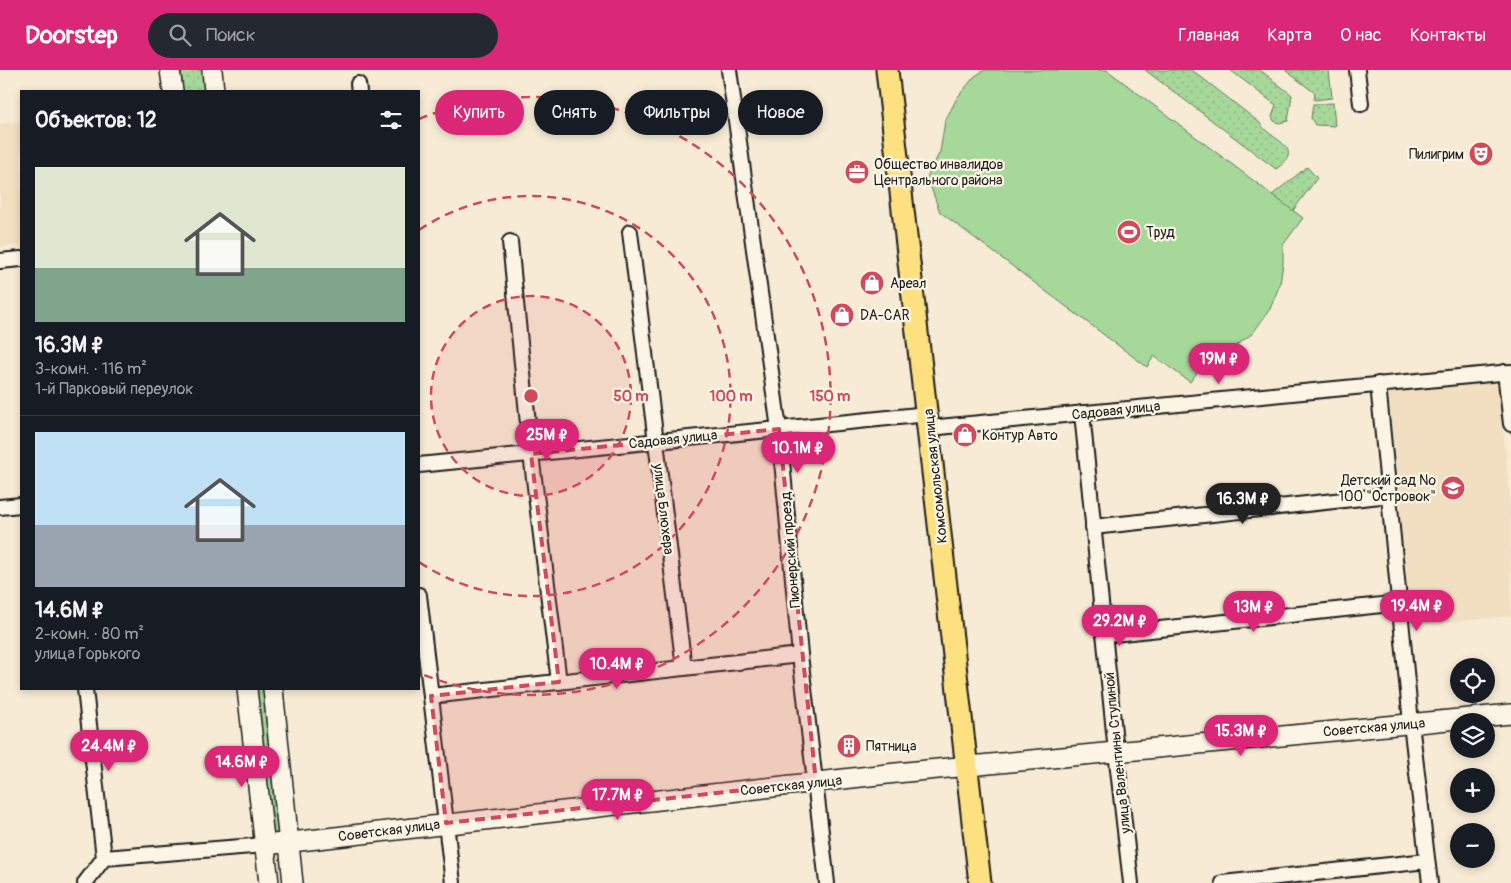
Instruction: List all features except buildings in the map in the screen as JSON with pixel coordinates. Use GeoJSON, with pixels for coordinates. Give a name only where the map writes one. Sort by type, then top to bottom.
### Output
{"type":"FeatureCollection","features":[{"type":"Feature","properties":{"kind":"main road"},"geometry":{"type":"LineString","coordinates":[[170,70],[173,90]]}},
{"type":"Feature","properties":{"kind":"main road"},"geometry":{"type":"LineString","coordinates":[[212,70],[214,90]]}},
{"type":"Feature","properties":{"kind":"main road","name":"Комсомольская улица"},"geometry":{"type":"LineString","coordinates":[[887,70],[929,421],[980,883]]}},
{"type":"Feature","properties":{"kind":"main road"},"geometry":{"type":"LineString","coordinates":[[247,690],[269,883]]}},
{"type":"Feature","properties":{"kind":"main road"},"geometry":{"type":"LineString","coordinates":[[273,690],[293,883]]}},
{"type":"Feature","properties":{"kind":"main road","name":"Советская улица"},"geometry":{"type":"LineString","coordinates":[[265,845],[446,823],[968,766],[1511,714]]}},
{"type":"Feature","properties":{"kind":"street","name":"Пионерский проезд"},"geometry":{"type":"LineString","coordinates":[[729,70],[779,429],[800,655],[827,883]]}},
{"type":"Feature","properties":{"kind":"street"},"geometry":{"type":"LineString","coordinates":[[1357,70],[1361,104]]}},
{"type":"Feature","properties":{"kind":"street","name":"улица Блюхера"},"geometry":{"type":"LineString","coordinates":[[630,232],[684,668]]}},
{"type":"Feature","properties":{"kind":"street"},"geometry":{"type":"LineString","coordinates":[[510,242],[532,454],[559,682]]}},
{"type":"Feature","properties":{"kind":"street"},"geometry":{"type":"LineString","coordinates":[[0,261],[20,259]]}},
{"type":"Feature","properties":{"kind":"street","name":"Садовая улица"},"geometry":{"type":"LineString","coordinates":[[420,465],[779,429],[1082,413],[1508,372]]}},
{"type":"Feature","properties":{"kind":"street"},"geometry":{"type":"LineString","coordinates":[[1508,372],[1511,424]]}},
{"type":"Feature","properties":{"kind":"street"},"geometry":{"type":"LineString","coordinates":[[1378,384],[1411,723],[1430,883]]}},
{"type":"Feature","properties":{"kind":"street","name":"улица Валентины Ступиной"},"geometry":{"type":"LineString","coordinates":[[1082,413],[1131,883]]}},
{"type":"Feature","properties":{"kind":"street"},"geometry":{"type":"LineString","coordinates":[[1093,527],[1390,494]]}},
{"type":"Feature","properties":{"kind":"street"},"geometry":{"type":"LineString","coordinates":[[0,507],[20,505]]}},
{"type":"Feature","properties":{"kind":"street"},"geometry":{"type":"LineString","coordinates":[[420,603],[453,883]]}},
{"type":"Feature","properties":{"kind":"street"},"geometry":{"type":"LineString","coordinates":[[1104,635],[1400,603]]}},
{"type":"Feature","properties":{"kind":"street"},"geometry":{"type":"LineString","coordinates":[[431,696],[800,655]]}},
{"type":"Feature","properties":{"kind":"street"},"geometry":{"type":"LineString","coordinates":[[85,690],[104,858],[85,883]]}},
{"type":"Feature","properties":{"kind":"street","name":"Советская улица"},"geometry":{"type":"LineString","coordinates":[[104,858],[265,845]]}},
{"type":"Feature","properties":{"kind":"street"},"geometry":{"type":"LineString","coordinates":[[1223,883],[1427,861]]}},
{"type":"Feature","properties":{"kind":"highlighted area"},"geometry":{"type":"Polygon","coordinates":[[[779,429],[816,782],[446,823],[431,696],[559,682],[531,454],[779,429]]]}},
{"type":"Feature","properties":{"kind":"shaded area"},"geometry":{"type":"Polygon","coordinates":[[[20,121],[20,245],[0,247],[0,124],[20,121]]]}},
{"type":"Feature","properties":{"kind":"shaded area","name":"Детский сад № 100 \"Островок\""},"geometry":{"type":"Polygon","coordinates":[[[1498,379],[1511,508],[1511,616],[1411,626],[1388,391],[1498,379]]]}},
{"type":"Feature","properties":{"kind":"green space"},"geometry":{"type":"Polygon","coordinates":[[[181,70],[204,70],[206,90],[183,90],[181,70]]]}},
{"type":"Feature","properties":{"kind":"green space","name":"Труд"},"geometry":{"type":"Polygon","coordinates":[[[984,70],[1107,70],[1303,218],[1283,245],[1280,284],[1270,309],[1253,333],[1234,347],[1207,359],[1190,382],[1154,356],[1147,367],[940,212],[927,177],[940,152],[945,121],[957,98],[974,77],[984,70]]]}},
{"type":"Feature","properties":{"kind":"green space"},"geometry":{"type":"Polygon","coordinates":[[[1145,70],[1192,70],[1260,123],[1283,144],[1287,149],[1288,155],[1285,161],[1276,169],[1145,70]]]}},
{"type":"Feature","properties":{"kind":"green space"},"geometry":{"type":"Polygon","coordinates":[[[1230,70],[1260,70],[1292,95],[1288,121],[1279,123],[1274,121],[1272,117],[1276,105],[1230,70]]]}},
{"type":"Feature","properties":{"kind":"green space"},"geometry":{"type":"Polygon","coordinates":[[[1285,70],[1329,70],[1332,98],[1314,100],[1315,93],[1285,70]]]}},
{"type":"Feature","properties":{"kind":"green space"},"geometry":{"type":"Polygon","coordinates":[[[1333,103],[1335,126],[1315,125],[1311,118],[1313,104],[1333,103]]]}},
{"type":"Feature","properties":{"kind":"green space"},"geometry":{"type":"Polygon","coordinates":[[[1307,167],[1317,178],[1289,216],[1267,199],[1307,167]]]}},
{"type":"Feature","properties":{"kind":"green space"},"geometry":{"type":"Polygon","coordinates":[[[253,690],[264,690],[280,834],[273,839],[253,690]]]}},
{"type":"Feature","properties":{"kind":"place","name":"Пилигрим"},"geometry":{"type":"Point","coordinates":[1481,154]}},
{"type":"Feature","properties":{"kind":"place","name":"Общество инвалидов Центрального района"},"geometry":{"type":"Point","coordinates":[857,172]}},
{"type":"Feature","properties":{"kind":"place","name":"Труд"},"geometry":{"type":"Point","coordinates":[1129,232]}},
{"type":"Feature","properties":{"kind":"place","name":"Ареал"},"geometry":{"type":"Point","coordinates":[872,283]}},
{"type":"Feature","properties":{"kind":"place","name":"DA-CAR"},"geometry":{"type":"Point","coordinates":[842,315]}},
{"type":"Feature","properties":{"kind":"place","name":"Контур Авто"},"geometry":{"type":"Point","coordinates":[965,435]}},
{"type":"Feature","properties":{"kind":"place","name":"Детский сад № 100 \"Островок\""},"geometry":{"type":"Point","coordinates":[1453,488]}},
{"type":"Feature","properties":{"kind":"place","name":"Пятница"},"geometry":{"type":"Point","coordinates":[849,746]}}]}
